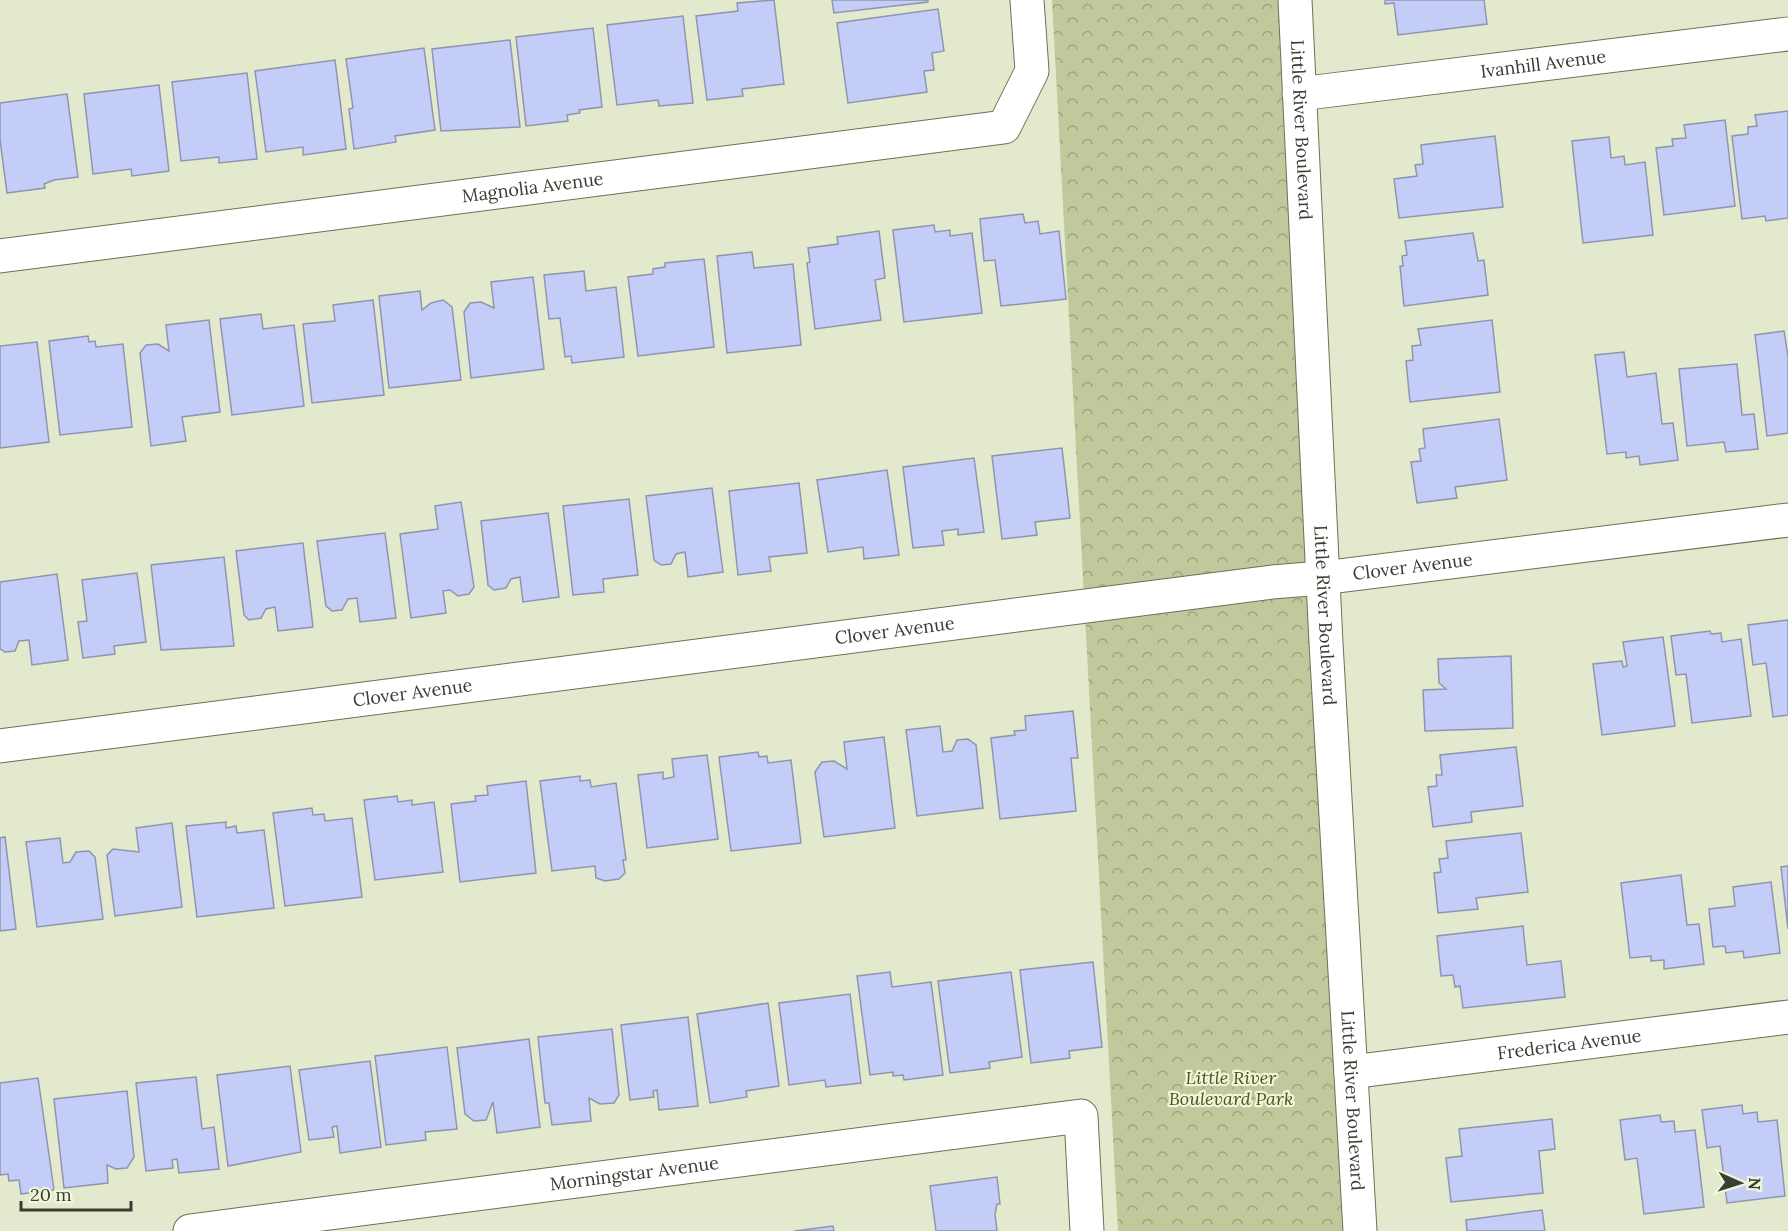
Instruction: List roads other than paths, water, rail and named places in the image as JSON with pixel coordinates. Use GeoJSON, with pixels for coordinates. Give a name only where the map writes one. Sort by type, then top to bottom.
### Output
{"type":"FeatureCollection","features":[{"type":"Feature","properties":{"kind":"street","name":"Magnolia Avenue"},"geometry":{"type":"LineString","coordinates":[[0,256],[1004,127],[1032,71],[1027,0]]}},
{"type":"Feature","properties":{"kind":"street","name":"Little River Boulevard"},"geometry":{"type":"LineString","coordinates":[[1295,0],[1322,578],[1359,1231]]}},
{"type":"Feature","properties":{"kind":"street","name":"Ivanhill Avenue"},"geometry":{"type":"LineString","coordinates":[[1299,94],[1788,34]]}},
{"type":"Feature","properties":{"kind":"street","name":"Clover Avenue"},"geometry":{"type":"LineString","coordinates":[[0,746],[1272,582],[1322,578],[1788,520]]}},
{"type":"Feature","properties":{"kind":"street","name":"Frederica Avenue"},"geometry":{"type":"LineString","coordinates":[[1351,1072],[1788,1017]]}},
{"type":"Feature","properties":{"kind":"street","name":"Morningstar Avenue"},"geometry":{"type":"LineString","coordinates":[[190,1231],[1081,1116],[1088,1231]]}},
{"type":"Feature","properties":{"kind":"park label","name":"Little River Boulevard Park"},"geometry":{"type":"Point","coordinates":[1231,1088]}}]}
